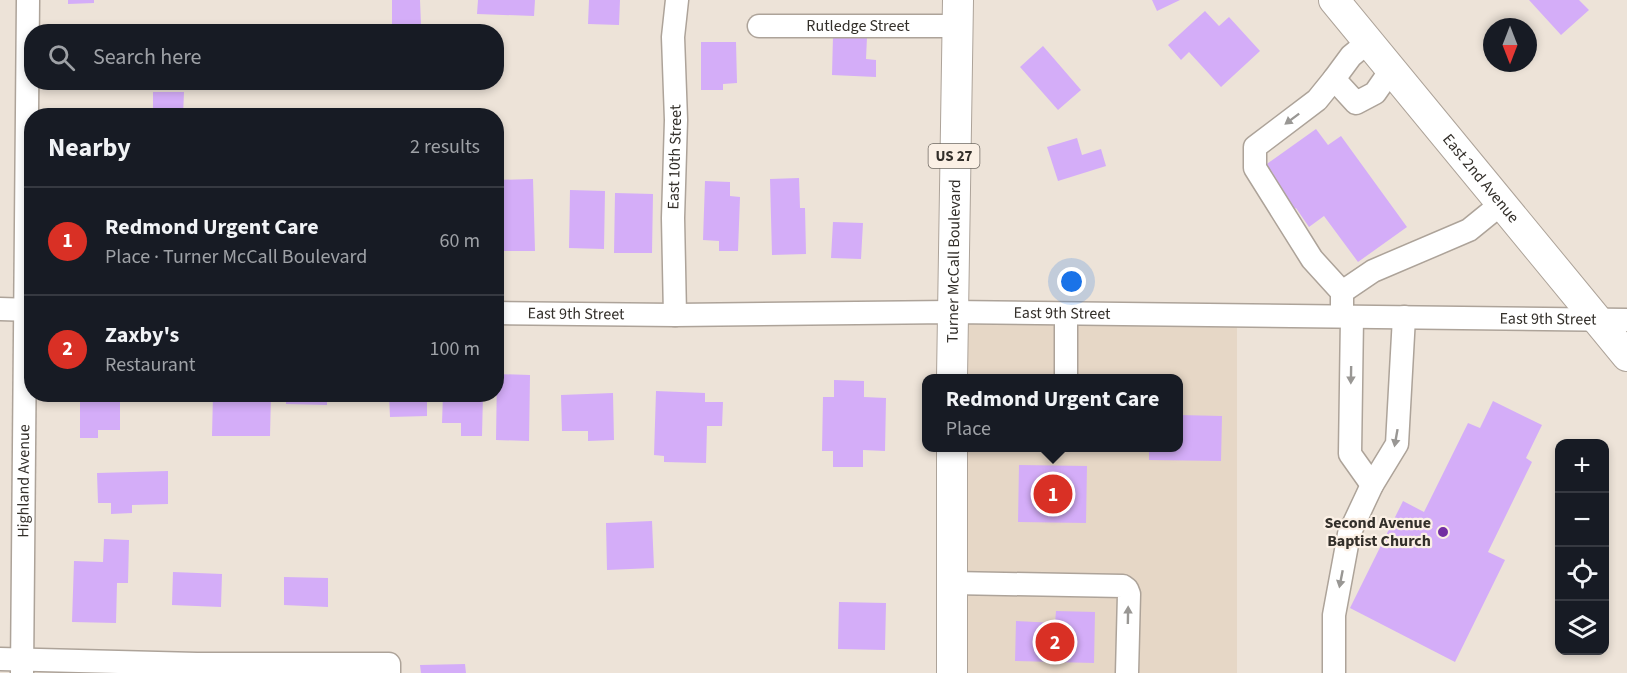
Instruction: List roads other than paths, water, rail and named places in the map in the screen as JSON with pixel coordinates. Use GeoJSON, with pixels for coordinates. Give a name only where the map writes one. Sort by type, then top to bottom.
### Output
{"type":"FeatureCollection","features":[{"type":"Feature","properties":{"kind":"main road","name":"East 2nd Avenue"},"geometry":{"type":"LineString","coordinates":[[1334,0],[1627,357]]}},
{"type":"Feature","properties":{"kind":"main road","name":"Turner McCall Boulevard"},"geometry":{"type":"LineString","coordinates":[[952,374],[951,312],[957,13]]}},
{"type":"Feature","properties":{"kind":"main road"},"geometry":{"type":"LineString","coordinates":[[952,452],[952,673]]}},
{"type":"Feature","properties":{"kind":"street","name":"Highland Avenue"},"geometry":{"type":"LineString","coordinates":[[28,0],[28,24]]}},
{"type":"Feature","properties":{"kind":"street","name":"East 10th Street"},"geometry":{"type":"LineString","coordinates":[[675,315],[673,218],[676,120],[673,37],[677,0]]}},
{"type":"Feature","properties":{"kind":"street","name":"Rutledge Street"},"geometry":{"type":"LineString","coordinates":[[759,26],[957,13]]}},
{"type":"Feature","properties":{"kind":"street"},"geometry":{"type":"LineString","coordinates":[[1368,42],[1351,56],[1317,100],[1255,147],[1255,168],[1312,259],[1342,292],[1347,317],[1350,454],[1372,485]]}},
{"type":"Feature","properties":{"kind":"street"},"geometry":{"type":"LineString","coordinates":[[1334,79],[1356,103],[1375,93],[1391,70]]}},
{"type":"Feature","properties":{"kind":"street","name":"Highland Avenue"},"geometry":{"type":"LineString","coordinates":[[28,90],[28,108]]}},
{"type":"Feature","properties":{"kind":"street"},"geometry":{"type":"LineString","coordinates":[[1342,292],[1373,271],[1469,230],[1501,204]]}},
{"type":"Feature","properties":{"kind":"street"},"geometry":{"type":"LineString","coordinates":[[0,309],[24,310]]}},
{"type":"Feature","properties":{"kind":"street","name":"East 9th Street"},"geometry":{"type":"LineString","coordinates":[[504,314],[951,312],[1627,320]]}},
{"type":"Feature","properties":{"kind":"street"},"geometry":{"type":"LineString","coordinates":[[1066,314],[1066,374]]}},
{"type":"Feature","properties":{"kind":"street"},"geometry":{"type":"LineString","coordinates":[[1334,673],[1334,615],[1349,534],[1372,485],[1397,444],[1404,317]]}},
{"type":"Feature","properties":{"kind":"street","name":"Highland Avenue"},"geometry":{"type":"LineString","coordinates":[[15,664],[25,402]]}},
{"type":"Feature","properties":{"kind":"street"},"geometry":{"type":"LineString","coordinates":[[952,583],[1123,586],[1129,594],[1127,673]]}},
{"type":"Feature","properties":{"kind":"street"},"geometry":{"type":"LineString","coordinates":[[15,664],[197,664],[389,669]]}},
{"type":"Feature","properties":{"kind":"place","name":"Redmond Urgent Care"},"geometry":{"type":"Point","coordinates":[1053,494]}},
{"type":"Feature","properties":{"kind":"place","name":"Second Avenue Baptist Church"},"geometry":{"type":"Point","coordinates":[1443,532]}},
{"type":"Feature","properties":{"kind":"place","name":"Zaxby's"},"geometry":{"type":"Point","coordinates":[1055,642]}}]}
